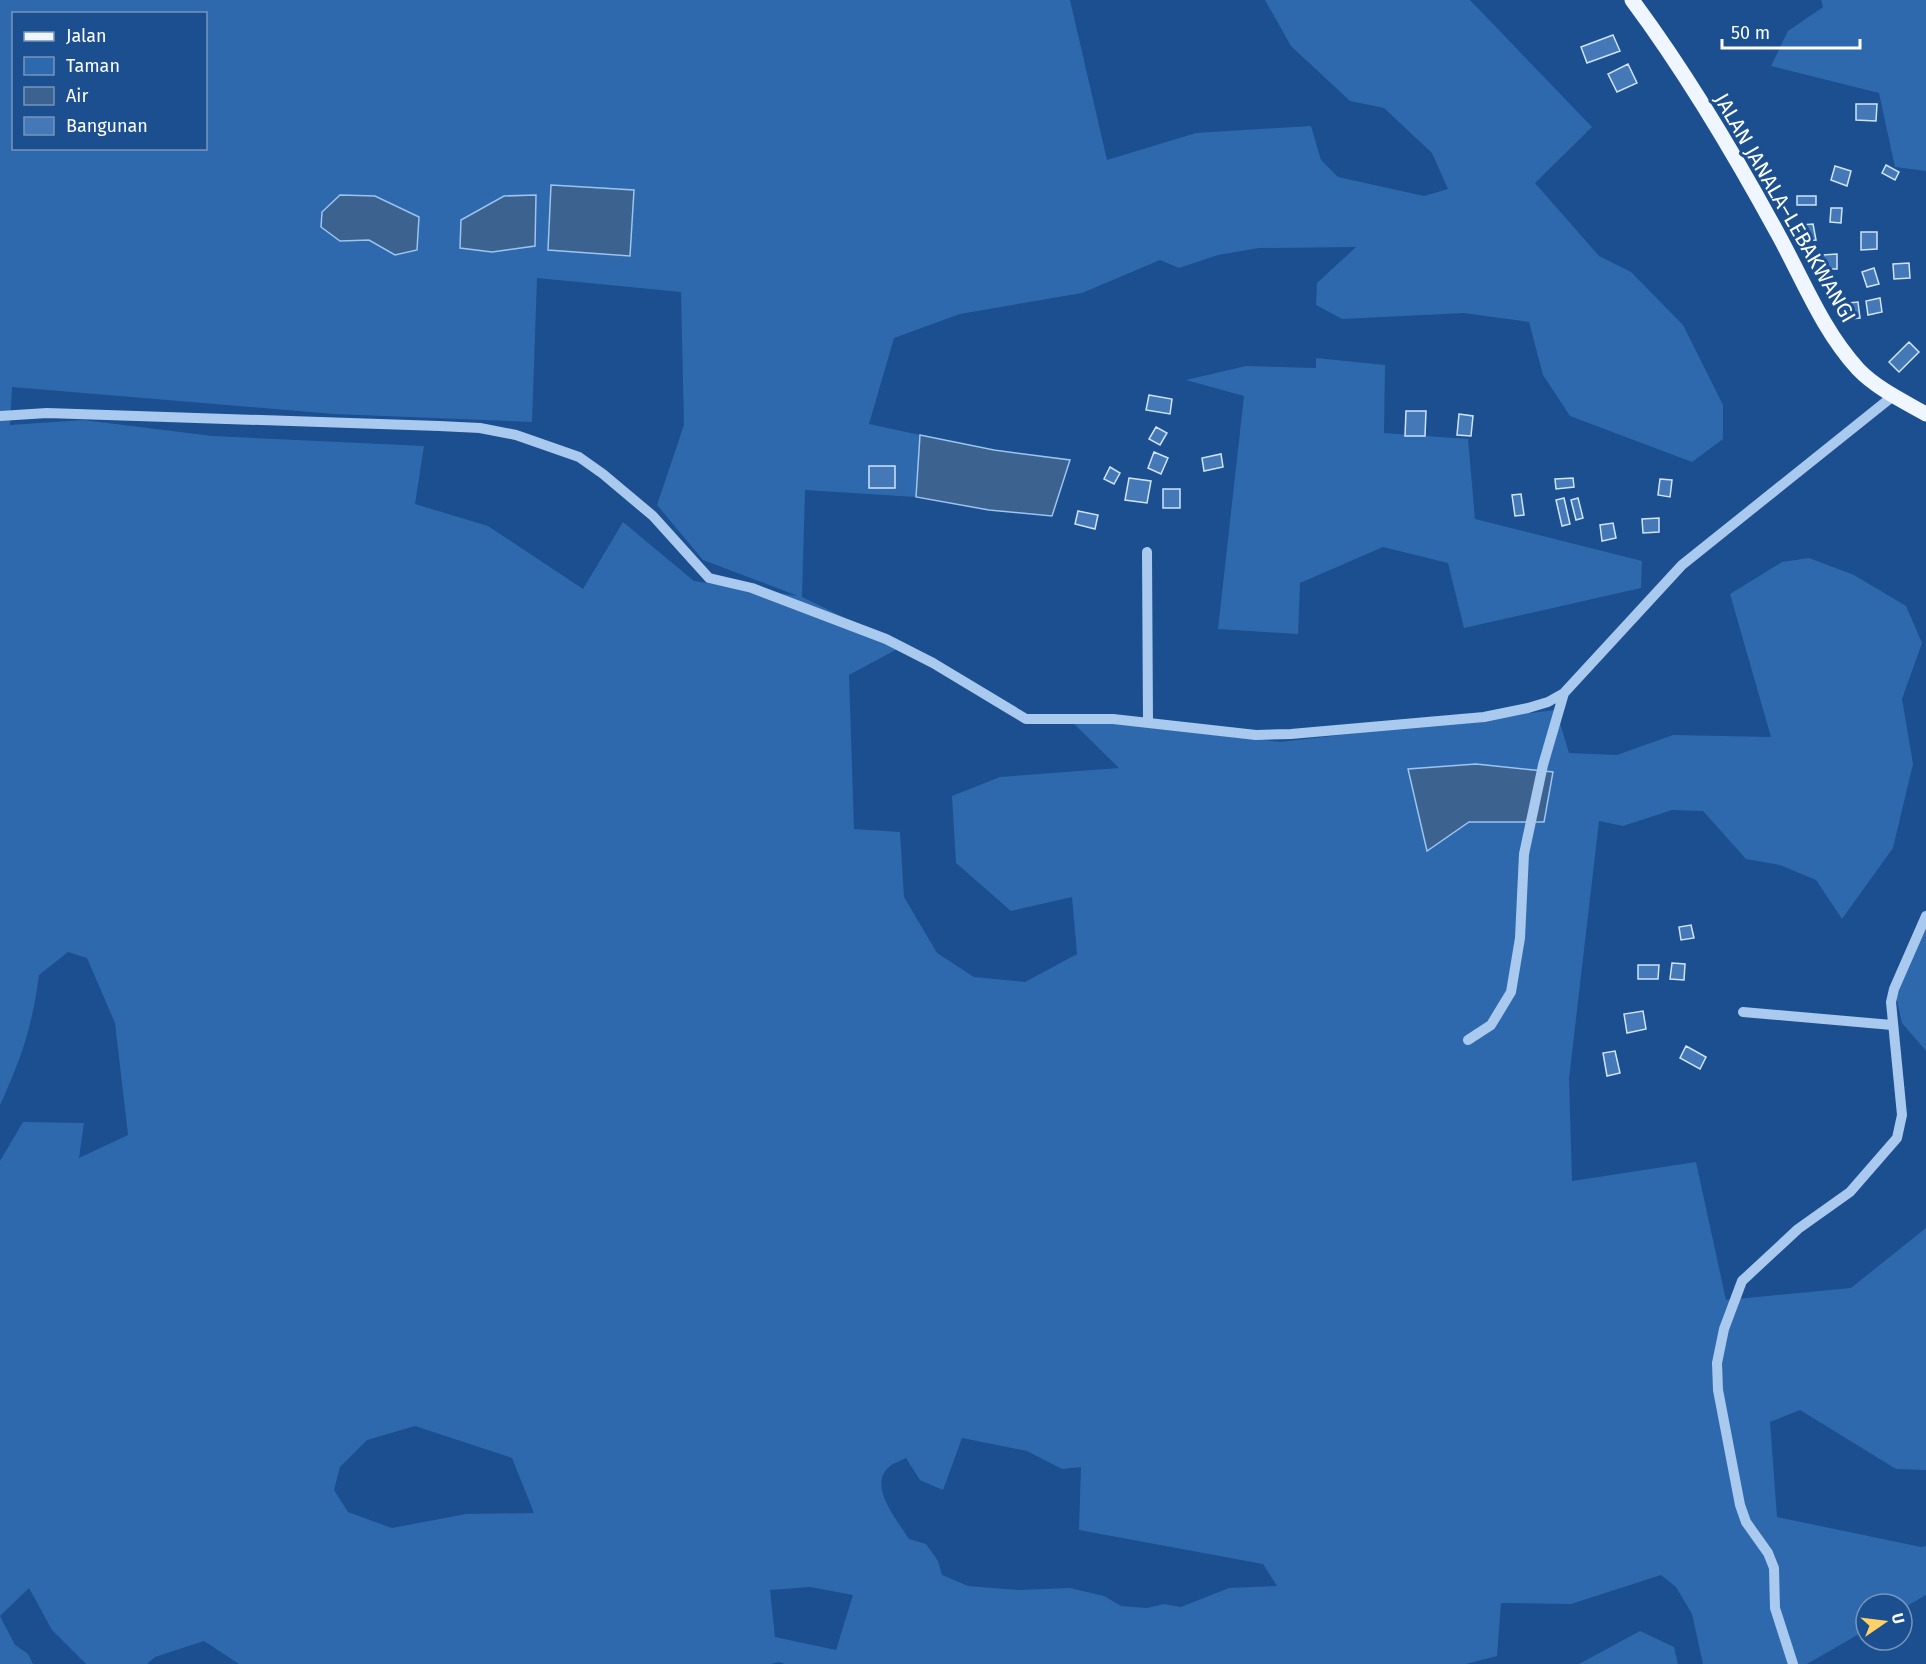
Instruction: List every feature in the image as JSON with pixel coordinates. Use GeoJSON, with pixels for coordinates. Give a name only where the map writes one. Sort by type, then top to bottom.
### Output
{"type":"FeatureCollection","features":[{"type":"Feature","properties":{"kind":"main road","name":"JALAN JANALA–LEBAKWANGI"},"geometry":{"type":"LineString","coordinates":[[1632,0],[1672,55],[1778,234],[1829,330],[1859,370],[1893,396],[1926,414]]}},
{"type":"Feature","properties":{"kind":"street"},"geometry":{"type":"LineString","coordinates":[[0,416],[47,413],[439,426],[480,428],[516,435],[579,458],[603,474],[652,516],[709,578],[752,588],[886,639],[933,663],[1026,719],[1113,719],[1256,735],[1484,717],[1548,702],[1564,693],[1682,565],[1725,528],[1844,437],[1893,396]]}},
{"type":"Feature","properties":{"kind":"street"},"geometry":{"type":"LineString","coordinates":[[1147,552],[1148,723]]}},
{"type":"Feature","properties":{"kind":"street"},"geometry":{"type":"LineString","coordinates":[[1468,1040],[1491,1025],[1511,992],[1520,938],[1524,854],[1543,765],[1564,693]]}},
{"type":"Feature","properties":{"kind":"street"},"geometry":{"type":"LineString","coordinates":[[1793,1664],[1775,1608],[1774,1568],[1768,1553],[1746,1522],[1740,1506],[1718,1390],[1717,1363],[1724,1329],[1742,1281],[1798,1229],[1850,1192],[1897,1138],[1902,1115],[1891,1002],[1893,988],[1926,916]]}},
{"type":"Feature","properties":{"kind":"street"},"geometry":{"type":"LineString","coordinates":[[1743,1012],[1892,1025]]}},
{"type":"Feature","properties":{"kind":"green space"},"geometry":{"type":"Polygon","coordinates":[[[0,0],[1070,0],[1107,160],[1196,133],[1311,126],[1321,160],[1338,177],[1424,196],[1448,189],[1432,153],[1384,108],[1350,101],[1291,46],[1265,0],[1470,0],[1592,127],[1535,183],[1599,256],[1631,272],[1683,325],[1723,405],[1723,439],[1692,462],[1570,416],[1543,375],[1529,322],[1464,313],[1342,319],[1316,305],[1317,283],[1356,247],[1259,248],[1218,255],[1179,268],[1160,260],[1082,293],[960,314],[894,338],[869,424],[920,435],[916,497],[805,490],[802,597],[903,646],[849,675],[854,829],[900,832],[904,897],[937,953],[974,977],[1025,982],[1077,954],[1072,897],[1011,911],[956,863],[952,796],[1000,777],[1119,768],[1066,716],[1280,742],[1556,710],[1569,753],[1617,755],[1673,735],[1771,737],[1730,594],[1782,562],[1809,558],[1854,575],[1906,606],[1922,643],[1902,699],[1913,764],[1893,848],[1842,919],[1816,880],[1780,865],[1746,859],[1703,811],[1672,810],[1623,826],[1599,821],[1569,1079],[1572,1181],[1696,1162],[1726,1300],[1851,1288],[1926,1228],[1926,1470],[1896,1469],[1800,1410],[1770,1422],[1777,1517],[1921,1547],[1926,1546],[1926,1595],[1914,1602],[1914,1592],[1854,1592],[1854,1637],[1807,1664],[1703,1664],[1692,1614],[1676,1587],[1661,1575],[1571,1604],[1501,1603],[1497,1656],[1466,1664],[785,1664],[779,1662],[771,1664],[239,1664],[204,1641],[155,1657],[147,1664],[86,1664],[52,1630],[29,1588],[0,1616],[0,1161],[23,1122],[84,1123],[79,1158],[128,1135],[115,1023],[87,958],[68,952],[39,975],[25,1042],[0,1105],[0,0]],[[537,278],[532,422],[334,414],[12,387],[10,425],[83,420],[212,436],[424,446],[415,504],[488,526],[583,589],[623,522],[694,581],[798,596],[703,560],[657,505],[684,425],[681,292],[537,278]],[[1476,764],[1428,850],[1469,822],[1543,822],[1476,764]],[[415,1426],[367,1440],[340,1467],[334,1490],[348,1512],[392,1528],[466,1514],[534,1513],[512,1458],[415,1426]],[[962,1438],[943,1490],[920,1480],[906,1458],[891,1466],[883,1475],[881,1484],[892,1513],[909,1539],[926,1544],[938,1561],[942,1575],[968,1586],[1019,1590],[1070,1588],[1104,1596],[1121,1606],[1147,1608],[1164,1604],[1181,1607],[1229,1588],[1277,1586],[1263,1564],[1079,1530],[1081,1467],[1062,1469],[1027,1451],[962,1438]],[[810,1587],[770,1590],[775,1637],[836,1650],[853,1595],[810,1587]]]}},
{"type":"Feature","properties":{"kind":"green space"},"geometry":{"type":"Polygon","coordinates":[[[1821,0],[1926,0],[1926,171],[1895,167],[1879,93],[1771,66],[1788,31],[1823,7],[1821,0]]]}},
{"type":"Feature","properties":{"kind":"green space"},"geometry":{"type":"Polygon","coordinates":[[[1316,358],[1385,365],[1384,433],[1468,439],[1475,519],[1642,561],[1641,588],[1464,628],[1448,563],[1383,547],[1300,583],[1298,634],[1218,629],[1244,396],[1186,380],[1246,366],[1316,368],[1316,358]]]}},
{"type":"Feature","properties":{"kind":"green space"},"geometry":{"type":"Polygon","coordinates":[[[1926,917],[1926,1051],[1902,1023],[1896,997],[1926,917]]]}},
{"type":"Feature","properties":{"kind":"green space"},"geometry":{"type":"Polygon","coordinates":[[[0,1616],[15,1645],[28,1654],[33,1664],[0,1664],[0,1616]]]}},
{"type":"Feature","properties":{"kind":"green space"},"geometry":{"type":"Polygon","coordinates":[[[1640,1631],[1674,1647],[1678,1664],[1579,1664],[1640,1631]]]}},
{"type":"Feature","properties":{"kind":"water"},"geometry":{"type":"Polygon","coordinates":[[[551,185],[634,190],[630,256],[548,250],[551,185]]]}},
{"type":"Feature","properties":{"kind":"water"},"geometry":{"type":"Polygon","coordinates":[[[340,195],[375,196],[419,217],[417,250],[395,255],[369,240],[340,241],[321,227],[322,212],[340,195]]]}},
{"type":"Feature","properties":{"kind":"water"},"geometry":{"type":"Polygon","coordinates":[[[536,195],[535,246],[492,252],[460,248],[461,220],[504,196],[536,195]]]}},
{"type":"Feature","properties":{"kind":"water"},"geometry":{"type":"Polygon","coordinates":[[[920,435],[994,450],[1070,460],[1052,516],[989,510],[916,497],[920,435]]]}},
{"type":"Feature","properties":{"kind":"water"},"geometry":{"type":"Polygon","coordinates":[[[1476,764],[1553,772],[1544,822],[1469,822],[1427,851],[1408,769],[1476,764]]]}},
{"type":"Feature","properties":{"kind":"building"},"geometry":{"type":"Polygon","coordinates":[[[1613,35],[1620,51],[1587,63],[1581,47],[1613,35]]]}},
{"type":"Feature","properties":{"kind":"building"},"geometry":{"type":"Polygon","coordinates":[[[1628,64],[1637,83],[1617,92],[1608,74],[1628,64]]]}},
{"type":"Feature","properties":{"kind":"building"},"geometry":{"type":"Polygon","coordinates":[[[1856,104],[1877,104],[1876,121],[1856,120],[1856,104]]]}},
{"type":"Feature","properties":{"kind":"building"},"geometry":{"type":"Polygon","coordinates":[[[1886,165],[1899,172],[1895,180],[1882,173],[1886,165]]]}},
{"type":"Feature","properties":{"kind":"building"},"geometry":{"type":"Polygon","coordinates":[[[1835,166],[1851,171],[1847,186],[1831,180],[1835,166]]]}},
{"type":"Feature","properties":{"kind":"building"},"geometry":{"type":"Polygon","coordinates":[[[1797,196],[1816,196],[1816,205],[1797,205],[1797,196]]]}},
{"type":"Feature","properties":{"kind":"building"},"geometry":{"type":"Polygon","coordinates":[[[1831,208],[1842,208],[1841,223],[1830,222],[1831,208]]]}},
{"type":"Feature","properties":{"kind":"building"},"geometry":{"type":"Polygon","coordinates":[[[1813,224],[1816,240],[1803,241],[1801,225],[1813,224]]]}},
{"type":"Feature","properties":{"kind":"building"},"geometry":{"type":"Polygon","coordinates":[[[1861,232],[1877,232],[1877,249],[1861,250],[1861,232]]]}},
{"type":"Feature","properties":{"kind":"building"},"geometry":{"type":"Polygon","coordinates":[[[1837,254],[1837,269],[1823,269],[1822,255],[1837,254]]]}},
{"type":"Feature","properties":{"kind":"building"},"geometry":{"type":"Polygon","coordinates":[[[1909,263],[1910,278],[1894,279],[1893,264],[1909,263]]]}},
{"type":"Feature","properties":{"kind":"building"},"geometry":{"type":"Polygon","coordinates":[[[1874,268],[1879,284],[1867,287],[1862,272],[1874,268]]]}},
{"type":"Feature","properties":{"kind":"building"},"geometry":{"type":"Polygon","coordinates":[[[1880,298],[1882,312],[1868,315],[1866,301],[1880,298]]]}},
{"type":"Feature","properties":{"kind":"building"},"geometry":{"type":"Polygon","coordinates":[[[1858,302],[1860,318],[1850,319],[1848,303],[1858,302]]]}},
{"type":"Feature","properties":{"kind":"building"},"geometry":{"type":"Polygon","coordinates":[[[1909,342],[1919,352],[1899,372],[1889,362],[1909,342]]]}},
{"type":"Feature","properties":{"kind":"building"},"geometry":{"type":"Polygon","coordinates":[[[1149,395],[1172,399],[1170,414],[1146,410],[1149,395]]]}},
{"type":"Feature","properties":{"kind":"building"},"geometry":{"type":"Polygon","coordinates":[[[1406,411],[1426,411],[1425,436],[1405,436],[1406,411]]]}},
{"type":"Feature","properties":{"kind":"building"},"geometry":{"type":"Polygon","coordinates":[[[1459,414],[1473,416],[1471,436],[1457,435],[1459,414]]]}},
{"type":"Feature","properties":{"kind":"building"},"geometry":{"type":"Polygon","coordinates":[[[1156,427],[1167,433],[1160,445],[1149,439],[1156,427]]]}},
{"type":"Feature","properties":{"kind":"building"},"geometry":{"type":"Polygon","coordinates":[[[1154,452],[1168,458],[1161,474],[1148,468],[1154,452]]]}},
{"type":"Feature","properties":{"kind":"building"},"geometry":{"type":"Polygon","coordinates":[[[1221,454],[1223,467],[1204,471],[1202,458],[1221,454]]]}},
{"type":"Feature","properties":{"kind":"building"},"geometry":{"type":"Polygon","coordinates":[[[869,466],[895,466],[895,488],[869,488],[869,466]]]}},
{"type":"Feature","properties":{"kind":"building"},"geometry":{"type":"Polygon","coordinates":[[[1110,467],[1120,473],[1114,484],[1104,479],[1110,467]]]}},
{"type":"Feature","properties":{"kind":"building"},"geometry":{"type":"Polygon","coordinates":[[[1129,478],[1151,481],[1147,503],[1125,500],[1129,478]]]}},
{"type":"Feature","properties":{"kind":"building"},"geometry":{"type":"Polygon","coordinates":[[[1573,478],[1574,487],[1556,489],[1555,479],[1573,478]]]}},
{"type":"Feature","properties":{"kind":"building"},"geometry":{"type":"Polygon","coordinates":[[[1660,479],[1672,480],[1670,497],[1658,495],[1660,479]]]}},
{"type":"Feature","properties":{"kind":"building"},"geometry":{"type":"Polygon","coordinates":[[[1163,489],[1180,489],[1180,508],[1163,508],[1163,489]]]}},
{"type":"Feature","properties":{"kind":"building"},"geometry":{"type":"Polygon","coordinates":[[[1521,494],[1524,515],[1515,516],[1512,495],[1521,494]]]}},
{"type":"Feature","properties":{"kind":"building"},"geometry":{"type":"Polygon","coordinates":[[[1564,498],[1570,524],[1562,526],[1556,500],[1564,498]]]}},
{"type":"Feature","properties":{"kind":"building"},"geometry":{"type":"Polygon","coordinates":[[[1578,498],[1583,518],[1576,520],[1571,500],[1578,498]]]}},
{"type":"Feature","properties":{"kind":"building"},"geometry":{"type":"Polygon","coordinates":[[[1078,511],[1098,515],[1095,529],[1075,524],[1078,511]]]}},
{"type":"Feature","properties":{"kind":"building"},"geometry":{"type":"Polygon","coordinates":[[[1659,518],[1659,532],[1643,533],[1642,519],[1659,518]]]}},
{"type":"Feature","properties":{"kind":"building"},"geometry":{"type":"Polygon","coordinates":[[[1613,523],[1616,538],[1602,541],[1600,525],[1613,523]]]}},
{"type":"Feature","properties":{"kind":"building"},"geometry":{"type":"Polygon","coordinates":[[[1691,925],[1694,938],[1681,940],[1679,927],[1691,925]]]}},
{"type":"Feature","properties":{"kind":"building"},"geometry":{"type":"Polygon","coordinates":[[[1672,963],[1685,964],[1684,980],[1670,979],[1672,963]]]}},
{"type":"Feature","properties":{"kind":"building"},"geometry":{"type":"Polygon","coordinates":[[[1638,965],[1659,965],[1658,979],[1638,979],[1638,965]]]}},
{"type":"Feature","properties":{"kind":"building"},"geometry":{"type":"Polygon","coordinates":[[[1643,1011],[1646,1029],[1627,1033],[1624,1014],[1643,1011]]]}},
{"type":"Feature","properties":{"kind":"building"},"geometry":{"type":"Polygon","coordinates":[[[1686,1046],[1706,1057],[1700,1069],[1680,1058],[1686,1046]]]}},
{"type":"Feature","properties":{"kind":"building"},"geometry":{"type":"Polygon","coordinates":[[[1615,1051],[1620,1073],[1607,1076],[1603,1053],[1615,1051]]]}}]}
